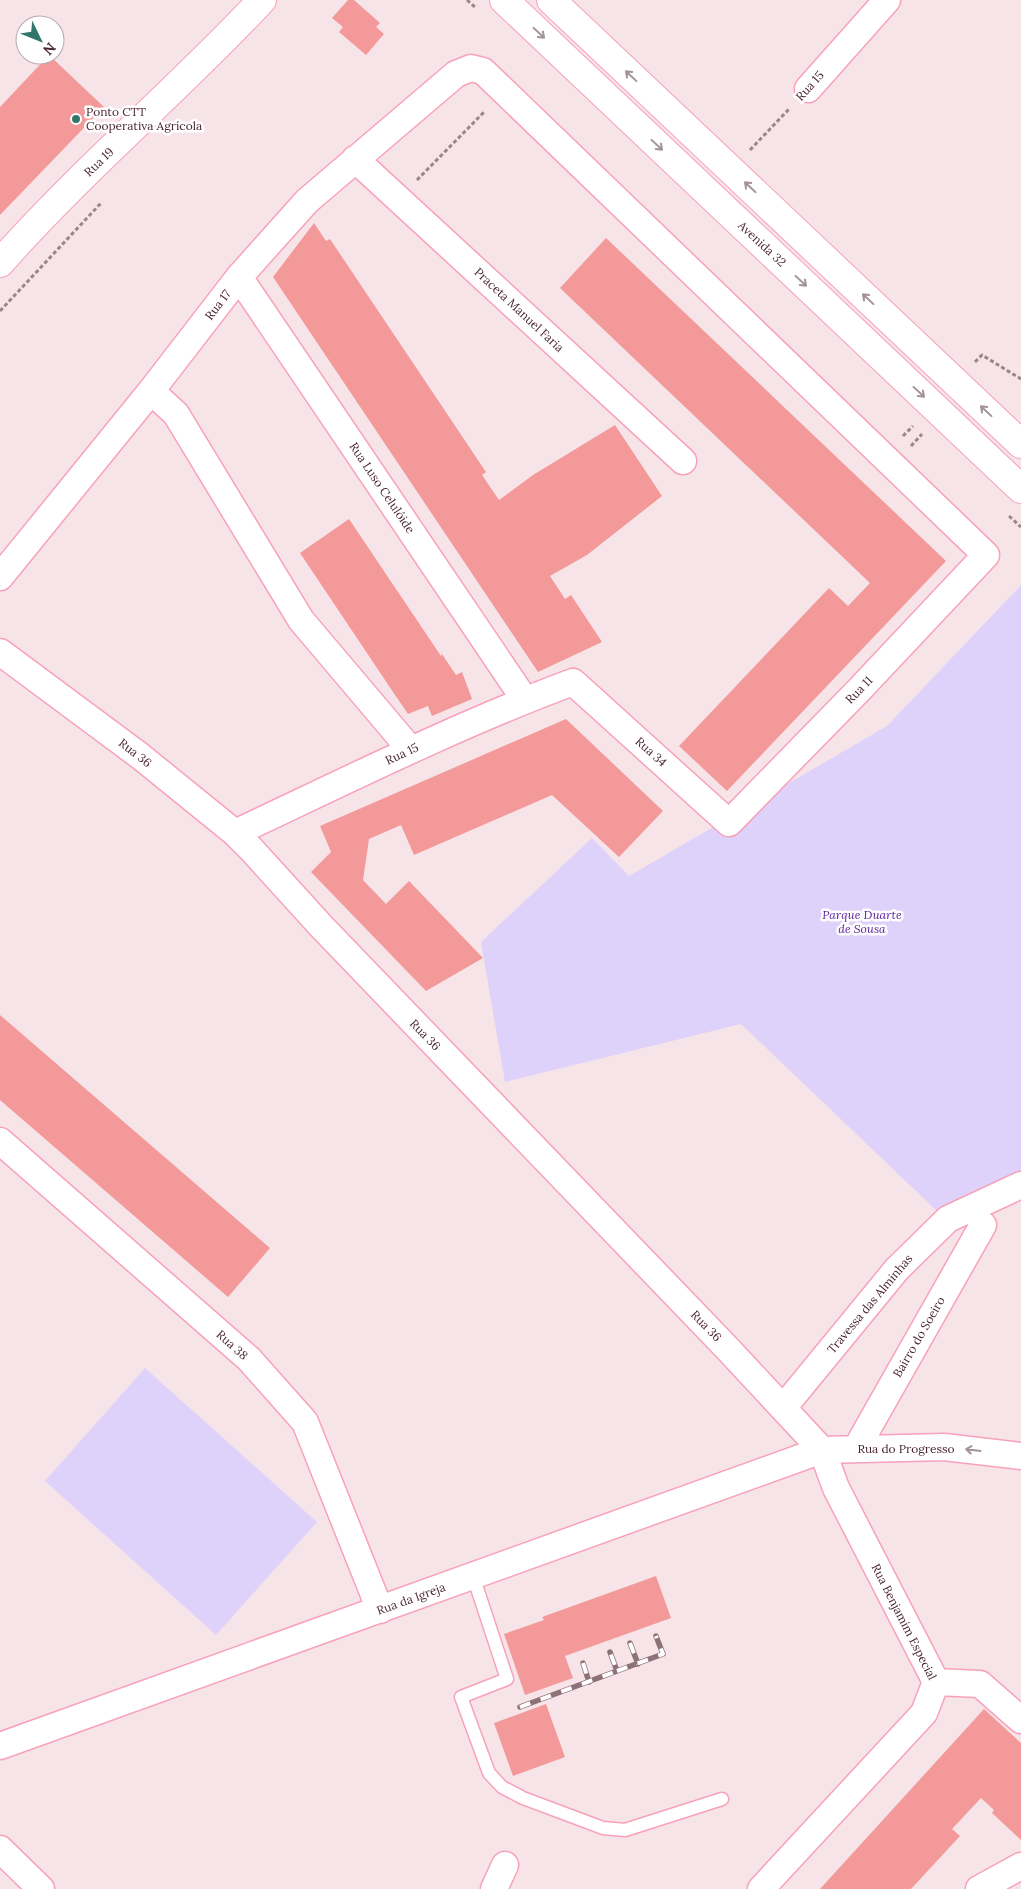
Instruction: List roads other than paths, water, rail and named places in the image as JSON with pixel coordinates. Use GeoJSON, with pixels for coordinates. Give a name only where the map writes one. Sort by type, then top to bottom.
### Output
{"type":"FeatureCollection","features":[{"type":"Feature","properties":{"kind":"main road","name":"Rua 19"},"geometry":{"type":"LineString","coordinates":[[0,262],[32,227],[227,37],[262,0]]}},
{"type":"Feature","properties":{"kind":"main road","name":"Avenida 32"},"geometry":{"type":"LineString","coordinates":[[504,0],[1021,489]]}},
{"type":"Feature","properties":{"kind":"main road"},"geometry":{"type":"LineString","coordinates":[[551,0],[1021,444]]}},
{"type":"Feature","properties":{"kind":"street","name":"Rua 15"},"geometry":{"type":"LineString","coordinates":[[808,89],[887,0]]}},
{"type":"Feature","properties":{"kind":"street","name":"Rua 17"},"geometry":{"type":"LineString","coordinates":[[0,577],[151,391],[239,276],[307,201],[456,74],[471,68],[483,71],[986,555]]}},
{"type":"Feature","properties":{"kind":"street","name":"Praceta Manuel Faria"},"geometry":{"type":"LineString","coordinates":[[355,159],[683,461]]}},
{"type":"Feature","properties":{"kind":"street","name":"Rua Luso Celulóide"},"geometry":{"type":"LineString","coordinates":[[239,276],[525,700]]}},
{"type":"Feature","properties":{"kind":"street"},"geometry":{"type":"LineString","coordinates":[[151,391],[176,414],[302,620],[411,750]]}},
{"type":"Feature","properties":{"kind":"street","name":"Rua 11"},"geometry":{"type":"LineString","coordinates":[[729,823],[858,691],[986,555]]}},
{"type":"Feature","properties":{"kind":"street","name":"Rua 36"},"geometry":{"type":"LineString","coordinates":[[0,652],[140,756],[235,834],[725,1346],[822,1450]]}},
{"type":"Feature","properties":{"kind":"street","name":"Rua 15"},"geometry":{"type":"LineString","coordinates":[[235,834],[411,750],[525,700],[573,682]]}},
{"type":"Feature","properties":{"kind":"street","name":"Rua 34"},"geometry":{"type":"LineString","coordinates":[[573,682],[729,823]]}},
{"type":"Feature","properties":{"kind":"street","name":"Rua 38"},"geometry":{"type":"LineString","coordinates":[[0,1141],[248,1359],[305,1422],[380,1610]]}},
{"type":"Feature","properties":{"kind":"street","name":"Travessa das Alminhas"},"geometry":{"type":"LineString","coordinates":[[783,1408],[896,1269],[948,1219],[1021,1185]]}},
{"type":"Feature","properties":{"kind":"street","name":"Bairro do Soeiro"},"geometry":{"type":"LineString","coordinates":[[856,1449],[983,1225]]}},
{"type":"Feature","properties":{"kind":"street","name":"Rua do Progresso"},"geometry":{"type":"LineString","coordinates":[[822,1450],[944,1447],[1021,1456]]}},
{"type":"Feature","properties":{"kind":"street","name":"Rua da Igreja"},"geometry":{"type":"LineString","coordinates":[[0,1746],[822,1450]]}},
{"type":"Feature","properties":{"kind":"street","name":"Rua Benjamim Especial"},"geometry":{"type":"LineString","coordinates":[[761,1889],[924,1713],[936,1682],[836,1488],[822,1450]]}},
{"type":"Feature","properties":{"kind":"street"},"geometry":{"type":"LineString","coordinates":[[936,1682],[980,1684],[1021,1720]]}},
{"type":"Feature","properties":{"kind":"street"},"geometry":{"type":"LineString","coordinates":[[0,1849],[41,1889]]}},
{"type":"Feature","properties":{"kind":"street"},"geometry":{"type":"LineString","coordinates":[[494,1889],[505,1865]]}},
{"type":"Feature","properties":{"kind":"street"},"geometry":{"type":"LineString","coordinates":[[979,1889],[1021,1866]]}},
{"type":"Feature","properties":{"kind":"lane"},"geometry":{"type":"LineString","coordinates":[[473,1576],[507,1679],[460,1697],[489,1773],[502,1787],[523,1798],[603,1828],[625,1830],[722,1799]]}},
{"type":"Feature","properties":{"kind":"railway"},"geometry":{"type":"LineString","coordinates":[[617,1671],[663,1654],[656,1636]]}},
{"type":"Feature","properties":{"kind":"railway"},"geometry":{"type":"LineString","coordinates":[[630,1643],[638,1664]]}},
{"type":"Feature","properties":{"kind":"railway"},"geometry":{"type":"LineString","coordinates":[[520,1707],[617,1671],[610,1652]]}},
{"type":"Feature","properties":{"kind":"railway"},"geometry":{"type":"LineString","coordinates":[[583,1663],[589,1682]]}},
{"type":"Feature","properties":{"kind":"place","name":"Ponto CTT Cooperativa Agrícola"},"geometry":{"type":"Point","coordinates":[76,119]}},
{"type":"Feature","properties":{"kind":"park label","name":"Parque Duarte de Sousa"},"geometry":{"type":"Point","coordinates":[862,922]}}]}
